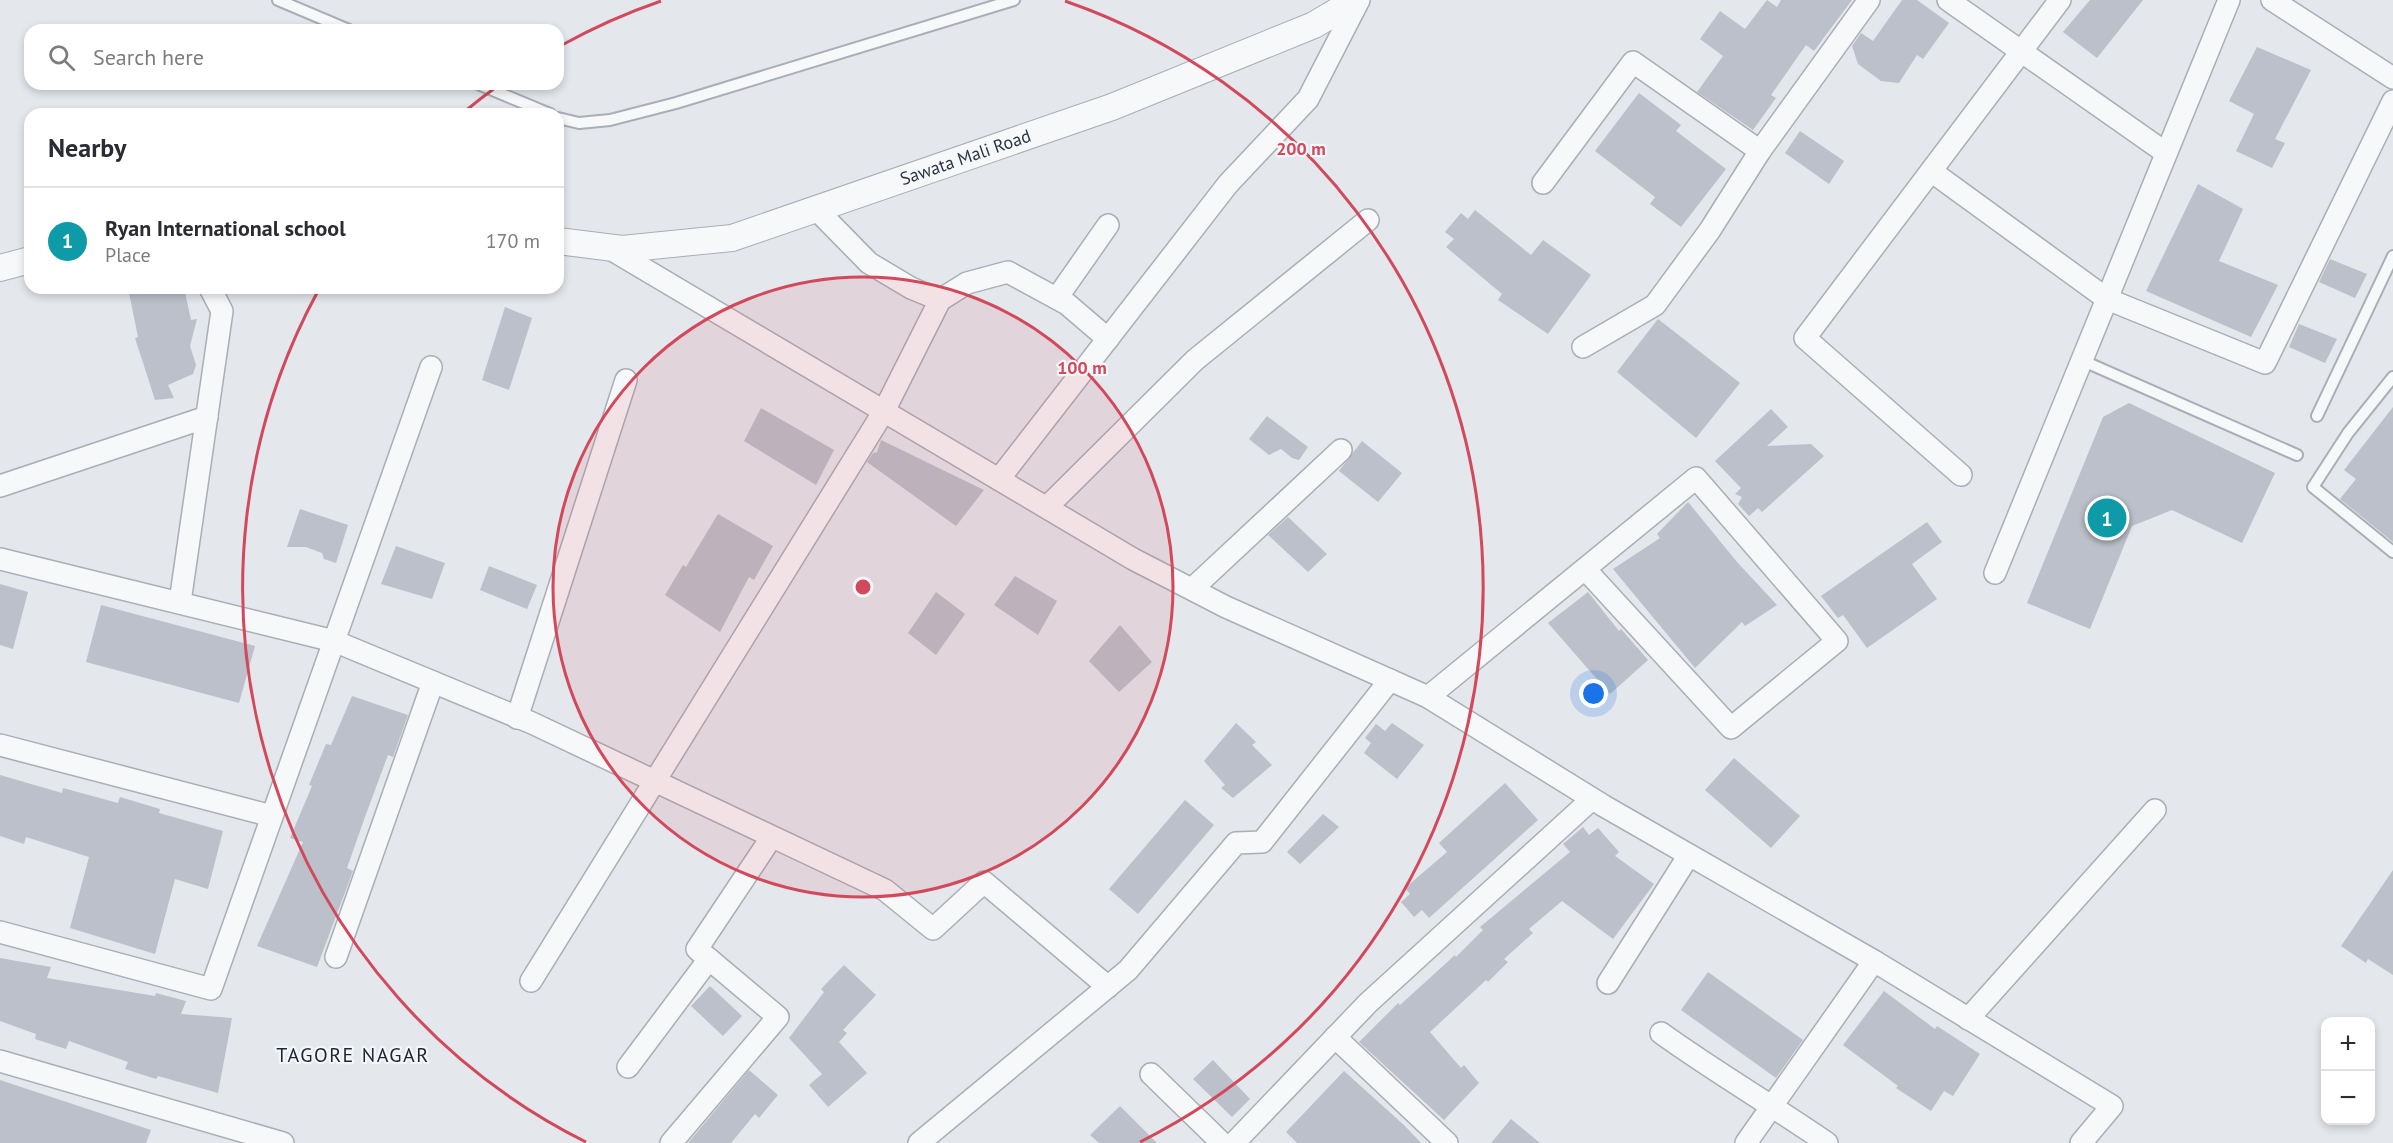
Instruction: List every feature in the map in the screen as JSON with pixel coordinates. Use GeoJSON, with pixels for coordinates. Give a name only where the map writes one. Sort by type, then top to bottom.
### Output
{"type":"FeatureCollection","features":[{"type":"Feature","properties":{"kind":"street","name":"Sawata Mali Road"},"geometry":{"type":"LineString","coordinates":[[564,242],[622,249],[732,238],[1112,107],[1314,25],[1358,0]]}},
{"type":"Feature","properties":{"kind":"street"},"geometry":{"type":"LineString","coordinates":[[999,479],[1228,184],[1308,99],[1358,0]]}},
{"type":"Feature","properties":{"kind":"street"},"geometry":{"type":"LineString","coordinates":[[1583,347],[1656,305],[1710,230],[1760,151],[1869,0]]}},
{"type":"Feature","properties":{"kind":"street"},"geometry":{"type":"LineString","coordinates":[[1948,0],[2166,153]]}},
{"type":"Feature","properties":{"kind":"street"},"geometry":{"type":"LineString","coordinates":[[1961,474],[1806,338],[2060,0]]}},
{"type":"Feature","properties":{"kind":"street"},"geometry":{"type":"LineString","coordinates":[[1995,573],[2229,0]]}},
{"type":"Feature","properties":{"kind":"street"},"geometry":{"type":"LineString","coordinates":[[2272,0],[2393,78]]}},
{"type":"Feature","properties":{"kind":"street"},"geometry":{"type":"LineString","coordinates":[[1543,183],[1633,62],[1760,151]]}},
{"type":"Feature","properties":{"kind":"street"},"geometry":{"type":"LineString","coordinates":[[1931,171],[2107,299],[2265,363],[2393,101]]}},
{"type":"Feature","properties":{"kind":"street"},"geometry":{"type":"LineString","coordinates":[[815,208],[869,263],[911,288],[940,300]]}},
{"type":"Feature","properties":{"kind":"street"},"geometry":{"type":"LineString","coordinates":[[1047,507],[1195,360],[1368,220]]}},
{"type":"Feature","properties":{"kind":"street"},"geometry":{"type":"LineString","coordinates":[[1057,298],[1108,225]]}},
{"type":"Feature","properties":{"kind":"street"},"geometry":{"type":"LineString","coordinates":[[607,247],[1134,559],[1192,590],[1428,697],[1592,799],[1874,961],[2112,1106],[2081,1143]]}},
{"type":"Feature","properties":{"kind":"street"},"geometry":{"type":"LineString","coordinates":[[0,268],[24,262]]}},
{"type":"Feature","properties":{"kind":"street"},"geometry":{"type":"LineString","coordinates":[[531,981],[884,411],[940,300],[967,283],[1008,272],[1057,298],[1108,339]]}},
{"type":"Feature","properties":{"kind":"street"},"geometry":{"type":"LineString","coordinates":[[180,602],[222,311],[213,294]]}},
{"type":"Feature","properties":{"kind":"street"},"geometry":{"type":"LineString","coordinates":[[0,933],[211,989],[431,367]]}},
{"type":"Feature","properties":{"kind":"street"},"geometry":{"type":"LineString","coordinates":[[518,718],[626,380]]}},
{"type":"Feature","properties":{"kind":"street"},"geometry":{"type":"LineString","coordinates":[[0,486],[207,417]]}},
{"type":"Feature","properties":{"kind":"street"},"geometry":{"type":"LineString","coordinates":[[1192,590],[1341,450]]}},
{"type":"Feature","properties":{"kind":"street"},"geometry":{"type":"LineString","coordinates":[[1428,697],[1585,568],[1696,478],[1837,641],[1731,728],[1585,568]]}},
{"type":"Feature","properties":{"kind":"street"},"geometry":{"type":"LineString","coordinates":[[0,559],[334,641],[518,718],[885,890],[933,929],[984,882],[1108,987]]}},
{"type":"Feature","properties":{"kind":"street"},"geometry":{"type":"LineString","coordinates":[[919,1143],[1128,970],[1236,843],[1262,842],[1390,680]]}},
{"type":"Feature","properties":{"kind":"street"},"geometry":{"type":"LineString","coordinates":[[336,957],[433,682]]}},
{"type":"Feature","properties":{"kind":"street"},"geometry":{"type":"LineString","coordinates":[[0,746],[272,816]]}},
{"type":"Feature","properties":{"kind":"street"},"geometry":{"type":"LineString","coordinates":[[1234,1143],[1368,1003],[1592,799]]}},
{"type":"Feature","properties":{"kind":"street"},"geometry":{"type":"LineString","coordinates":[[1968,1019],[2155,810]]}},
{"type":"Feature","properties":{"kind":"street"},"geometry":{"type":"LineString","coordinates":[[671,1143],[778,1017],[697,949],[771,838]]}},
{"type":"Feature","properties":{"kind":"street"},"geometry":{"type":"LineString","coordinates":[[1608,983],[1689,855]]}},
{"type":"Feature","properties":{"kind":"street"},"geometry":{"type":"LineString","coordinates":[[628,1067],[709,959]]}},
{"type":"Feature","properties":{"kind":"street"},"geometry":{"type":"LineString","coordinates":[[1746,1143],[1874,961]]}},
{"type":"Feature","properties":{"kind":"street"},"geometry":{"type":"LineString","coordinates":[[1661,1033],[1714,1071],[1772,1105],[1827,1143]]}},
{"type":"Feature","properties":{"kind":"street"},"geometry":{"type":"LineString","coordinates":[[1335,1037],[1447,1143]]}},
{"type":"Feature","properties":{"kind":"street"},"geometry":{"type":"LineString","coordinates":[[0,1061],[283,1143]]}},
{"type":"Feature","properties":{"kind":"street"},"geometry":{"type":"LineString","coordinates":[[1151,1074],[1222,1143]]}},
{"type":"Feature","properties":{"kind":"lane"},"geometry":{"type":"LineString","coordinates":[[278,0],[335,24]]}},
{"type":"Feature","properties":{"kind":"lane"},"geometry":{"type":"LineString","coordinates":[[564,119],[579,123],[610,120],[643,112],[1014,0]]}},
{"type":"Feature","properties":{"kind":"lane"},"geometry":{"type":"LineString","coordinates":[[492,90],[535,108]]}},
{"type":"Feature","properties":{"kind":"lane"},"geometry":{"type":"LineString","coordinates":[[2317,416],[2393,256]]}},
{"type":"Feature","properties":{"kind":"lane"},"geometry":{"type":"LineString","coordinates":[[2081,360],[2297,455]]}},
{"type":"Feature","properties":{"kind":"lane"},"geometry":{"type":"LineString","coordinates":[[2393,377],[2348,433],[2313,487],[2393,552]]}},
{"type":"Feature","properties":{"kind":"building"},"geometry":{"type":"Polygon","coordinates":[[[1767,0],[1777,7],[1781,0],[1852,0],[1814,51],[1806,45],[1771,95],[1776,98],[1753,130],[1697,92],[1723,56],[1700,39],[1720,11],[1745,29],[1767,0]]]}},
{"type":"Feature","properties":{"kind":"building"},"geometry":{"type":"Polygon","coordinates":[[[1902,0],[1917,0],[1949,23],[1923,59],[1917,55],[1899,83],[1881,81],[1858,64],[1852,46],[1861,33],[1873,41],[1902,0]]]}},
{"type":"Feature","properties":{"kind":"building"},"geometry":{"type":"Polygon","coordinates":[[[2090,0],[2143,0],[2097,58],[2063,32],[2090,0]]]}},
{"type":"Feature","properties":{"kind":"building"},"geometry":{"type":"Polygon","coordinates":[[[2257,47],[2311,70],[2275,139],[2285,143],[2272,168],[2236,151],[2254,114],[2229,101],[2257,47]]]}},
{"type":"Feature","properties":{"kind":"building"},"geometry":{"type":"Polygon","coordinates":[[[1639,93],[1681,125],[1676,131],[1726,169],[1681,227],[1650,204],[1655,197],[1595,151],[1639,93]]]}},
{"type":"Feature","properties":{"kind":"building"},"geometry":{"type":"Polygon","coordinates":[[[1800,131],[1844,161],[1829,184],[1785,153],[1800,131]]]}},
{"type":"Feature","properties":{"kind":"building"},"geometry":{"type":"Polygon","coordinates":[[[2198,184],[2243,209],[2219,261],[2278,285],[2251,337],[2146,291],[2198,184]]]}},
{"type":"Feature","properties":{"kind":"building"},"geometry":{"type":"Polygon","coordinates":[[[1475,210],[1531,255],[1543,240],[1591,275],[1548,334],[1498,300],[1502,294],[1446,247],[1454,239],[1445,232],[1461,213],[1468,219],[1475,210]]]}},
{"type":"Feature","properties":{"kind":"building"},"geometry":{"type":"Polygon","coordinates":[[[2330,259],[2367,274],[2355,298],[2319,282],[2330,259]]]}},
{"type":"Feature","properties":{"kind":"building"},"geometry":{"type":"Polygon","coordinates":[[[129,294],[185,294],[191,320],[197,319],[190,346],[196,365],[193,374],[168,385],[174,398],[155,400],[135,338],[138,337],[129,294]]]}},
{"type":"Feature","properties":{"kind":"building"},"geometry":{"type":"Polygon","coordinates":[[[505,307],[532,318],[509,390],[482,380],[505,307]]]}},
{"type":"Feature","properties":{"kind":"building"},"geometry":{"type":"Polygon","coordinates":[[[1658,319],[1740,383],[1696,438],[1617,372],[1658,319]]]}},
{"type":"Feature","properties":{"kind":"building"},"geometry":{"type":"Polygon","coordinates":[[[2299,324],[2337,339],[2325,363],[2289,347],[2299,324]]]}},
{"type":"Feature","properties":{"kind":"building"},"geometry":{"type":"Polygon","coordinates":[[[2129,403],[2275,473],[2242,543],[2172,510],[2132,526],[2090,629],[2027,603],[2103,417],[2129,403]]]}},
{"type":"Feature","properties":{"kind":"building"},"geometry":{"type":"Polygon","coordinates":[[[2393,407],[2393,542],[2340,499],[2356,479],[2344,470],[2393,407]]]}},
{"type":"Feature","properties":{"kind":"building"},"geometry":{"type":"Polygon","coordinates":[[[761,408],[834,450],[816,485],[744,441],[761,408]]]}},
{"type":"Feature","properties":{"kind":"building"},"geometry":{"type":"Polygon","coordinates":[[[1771,409],[1788,427],[1767,446],[1811,444],[1824,456],[1762,512],[1758,508],[1749,516],[1738,504],[1742,497],[1735,494],[1741,488],[1715,461],[1771,409]]]}},
{"type":"Feature","properties":{"kind":"building"},"geometry":{"type":"Polygon","coordinates":[[[1267,416],[1308,447],[1299,460],[1292,458],[1281,449],[1269,455],[1249,439],[1267,416]]]}},
{"type":"Feature","properties":{"kind":"building"},"geometry":{"type":"Polygon","coordinates":[[[881,440],[984,490],[956,526],[867,462],[873,453],[877,452],[881,440]]]}},
{"type":"Feature","properties":{"kind":"building"},"geometry":{"type":"Polygon","coordinates":[[[1362,441],[1402,473],[1378,502],[1339,471],[1362,441]]]}},
{"type":"Feature","properties":{"kind":"building"},"geometry":{"type":"Polygon","coordinates":[[[1688,502],[1737,562],[1777,605],[1745,626],[1742,622],[1695,668],[1613,569],[1660,538],[1657,534],[1688,502]]]}},
{"type":"Feature","properties":{"kind":"building"},"geometry":{"type":"Polygon","coordinates":[[[300,509],[348,525],[336,563],[324,559],[322,553],[306,547],[287,547],[300,509]]]}},
{"type":"Feature","properties":{"kind":"building"},"geometry":{"type":"Polygon","coordinates":[[[718,514],[773,546],[754,580],[749,577],[720,632],[665,595],[683,565],[686,567],[718,514]]]}},
{"type":"Feature","properties":{"kind":"building"},"geometry":{"type":"Polygon","coordinates":[[[1288,517],[1327,554],[1308,572],[1268,535],[1288,517]]]}},
{"type":"Feature","properties":{"kind":"building"},"geometry":{"type":"Polygon","coordinates":[[[1927,522],[1942,542],[1912,564],[1937,599],[1867,648],[1843,615],[1838,618],[1821,596],[1927,522]]]}},
{"type":"Feature","properties":{"kind":"building"},"geometry":{"type":"Polygon","coordinates":[[[396,546],[445,563],[432,599],[381,584],[396,546]]]}},
{"type":"Feature","properties":{"kind":"building"},"geometry":{"type":"Polygon","coordinates":[[[489,566],[537,585],[527,609],[480,590],[489,566]]]}},
{"type":"Feature","properties":{"kind":"building"},"geometry":{"type":"Polygon","coordinates":[[[1015,576],[1057,601],[1038,635],[994,605],[1015,576]]]}},
{"type":"Feature","properties":{"kind":"building"},"geometry":{"type":"Polygon","coordinates":[[[0,584],[28,592],[13,649],[0,645],[0,584]]]}},
{"type":"Feature","properties":{"kind":"building"},"geometry":{"type":"Polygon","coordinates":[[[936,592],[965,614],[936,655],[908,633],[936,592]]]}},
{"type":"Feature","properties":{"kind":"building"},"geometry":{"type":"Polygon","coordinates":[[[1588,592],[1619,631],[1621,629],[1648,660],[1610,694],[1548,623],[1588,592]]]}},
{"type":"Feature","properties":{"kind":"building"},"geometry":{"type":"Polygon","coordinates":[[[101,605],[255,646],[239,703],[86,662],[101,605]]]}},
{"type":"Feature","properties":{"kind":"building"},"geometry":{"type":"Polygon","coordinates":[[[1120,625],[1152,662],[1119,692],[1089,661],[1120,625]]]}},
{"type":"Feature","properties":{"kind":"building"},"geometry":{"type":"Polygon","coordinates":[[[352,696],[408,715],[393,757],[388,755],[365,817],[347,868],[353,871],[317,967],[257,946],[303,842],[290,838],[312,786],[309,785],[326,744],[331,745],[352,696]]]}},
{"type":"Feature","properties":{"kind":"building"},"geometry":{"type":"Polygon","coordinates":[[[1236,723],[1256,742],[1252,745],[1272,765],[1233,798],[1221,788],[1225,785],[1204,761],[1236,723]]]}},
{"type":"Feature","properties":{"kind":"building"},"geometry":{"type":"Polygon","coordinates":[[[1392,723],[1424,745],[1397,779],[1364,753],[1371,743],[1365,738],[1376,724],[1385,731],[1392,723]]]}},
{"type":"Feature","properties":{"kind":"building"},"geometry":{"type":"Polygon","coordinates":[[[1734,758],[1800,816],[1771,848],[1705,790],[1734,758]]]}},
{"type":"Feature","properties":{"kind":"building"},"geometry":{"type":"Polygon","coordinates":[[[0,775],[62,793],[63,788],[118,803],[120,797],[160,809],[159,813],[223,831],[208,889],[175,879],[155,954],[70,928],[89,857],[26,837],[24,844],[0,836],[0,775]]]}},
{"type":"Feature","properties":{"kind":"building"},"geometry":{"type":"Polygon","coordinates":[[[1505,783],[1538,820],[1429,918],[1422,910],[1414,917],[1401,902],[1410,894],[1405,888],[1447,852],[1439,843],[1505,783]]]}},
{"type":"Feature","properties":{"kind":"building"},"geometry":{"type":"Polygon","coordinates":[[[1185,800],[1214,825],[1138,914],[1109,889],[1185,800]]]}},
{"type":"Feature","properties":{"kind":"building"},"geometry":{"type":"Polygon","coordinates":[[[1323,814],[1339,827],[1300,864],[1287,852],[1323,814]]]}},
{"type":"Feature","properties":{"kind":"building"},"geometry":{"type":"Polygon","coordinates":[[[1583,827],[1589,835],[1598,828],[1619,852],[1615,856],[1654,884],[1613,939],[1562,901],[1529,929],[1533,933],[1504,959],[1508,962],[1488,982],[1486,980],[1430,1032],[1461,1068],[1464,1065],[1479,1083],[1444,1120],[1359,1042],[1398,1003],[1400,1005],[1455,955],[1456,957],[1483,930],[1480,927],[1570,852],[1563,844],[1583,827]]]}},
{"type":"Feature","properties":{"kind":"building"},"geometry":{"type":"Polygon","coordinates":[[[2393,870],[2393,975],[2368,959],[2366,963],[2341,946],[2393,870]]]}},
{"type":"Feature","properties":{"kind":"building"},"geometry":{"type":"Polygon","coordinates":[[[0,958],[51,967],[47,978],[155,996],[156,993],[186,1001],[181,1014],[232,1018],[218,1093],[158,1076],[156,1079],[125,1069],[128,1062],[69,1041],[66,1049],[35,1039],[36,1034],[0,1021],[0,958]]]}},
{"type":"Feature","properties":{"kind":"building"},"geometry":{"type":"Polygon","coordinates":[[[844,965],[876,995],[843,1030],[847,1033],[839,1042],[867,1073],[828,1107],[809,1085],[822,1074],[789,1038],[824,992],[821,989],[844,965]]]}},
{"type":"Feature","properties":{"kind":"building"},"geometry":{"type":"Polygon","coordinates":[[[1708,972],[1803,1040],[1776,1078],[1681,1010],[1708,972]]]}},
{"type":"Feature","properties":{"kind":"building"},"geometry":{"type":"Polygon","coordinates":[[[710,986],[742,1016],[723,1036],[691,1006],[710,986]]]}},
{"type":"Feature","properties":{"kind":"building"},"geometry":{"type":"Polygon","coordinates":[[[1884,991],[1935,1029],[1937,1026],[1980,1054],[1953,1096],[1944,1091],[1931,1111],[1896,1088],[1898,1086],[1843,1045],[1884,991]]]}},
{"type":"Feature","properties":{"kind":"building"},"geometry":{"type":"Polygon","coordinates":[[[1213,1060],[1250,1099],[1232,1117],[1193,1079],[1213,1060]]]}},
{"type":"Feature","properties":{"kind":"building"},"geometry":{"type":"Polygon","coordinates":[[[749,1070],[778,1095],[759,1118],[755,1114],[731,1143],[688,1143],[749,1070]]]}},
{"type":"Feature","properties":{"kind":"building"},"geometry":{"type":"Polygon","coordinates":[[[1344,1071],[1421,1143],[1297,1143],[1286,1132],[1344,1071]]]}},
{"type":"Feature","properties":{"kind":"building"},"geometry":{"type":"Polygon","coordinates":[[[0,1080],[151,1130],[146,1143],[0,1143],[0,1080]]]}},
{"type":"Feature","properties":{"kind":"building"},"geometry":{"type":"Polygon","coordinates":[[[1120,1106],[1157,1143],[1099,1143],[1090,1135],[1120,1106]]]}},
{"type":"Feature","properties":{"kind":"building"},"geometry":{"type":"Polygon","coordinates":[[[1511,1119],[1540,1143],[1491,1143],[1511,1119]]]}},
{"type":"Feature","properties":{"kind":"place","name":"Ryan International school"},"geometry":{"type":"Point","coordinates":[2107,518]}},
{"type":"Feature","properties":{"kind":"district","name":"TAGORE NAGAR"},"geometry":{"type":"Point","coordinates":[353,1055]}}]}
